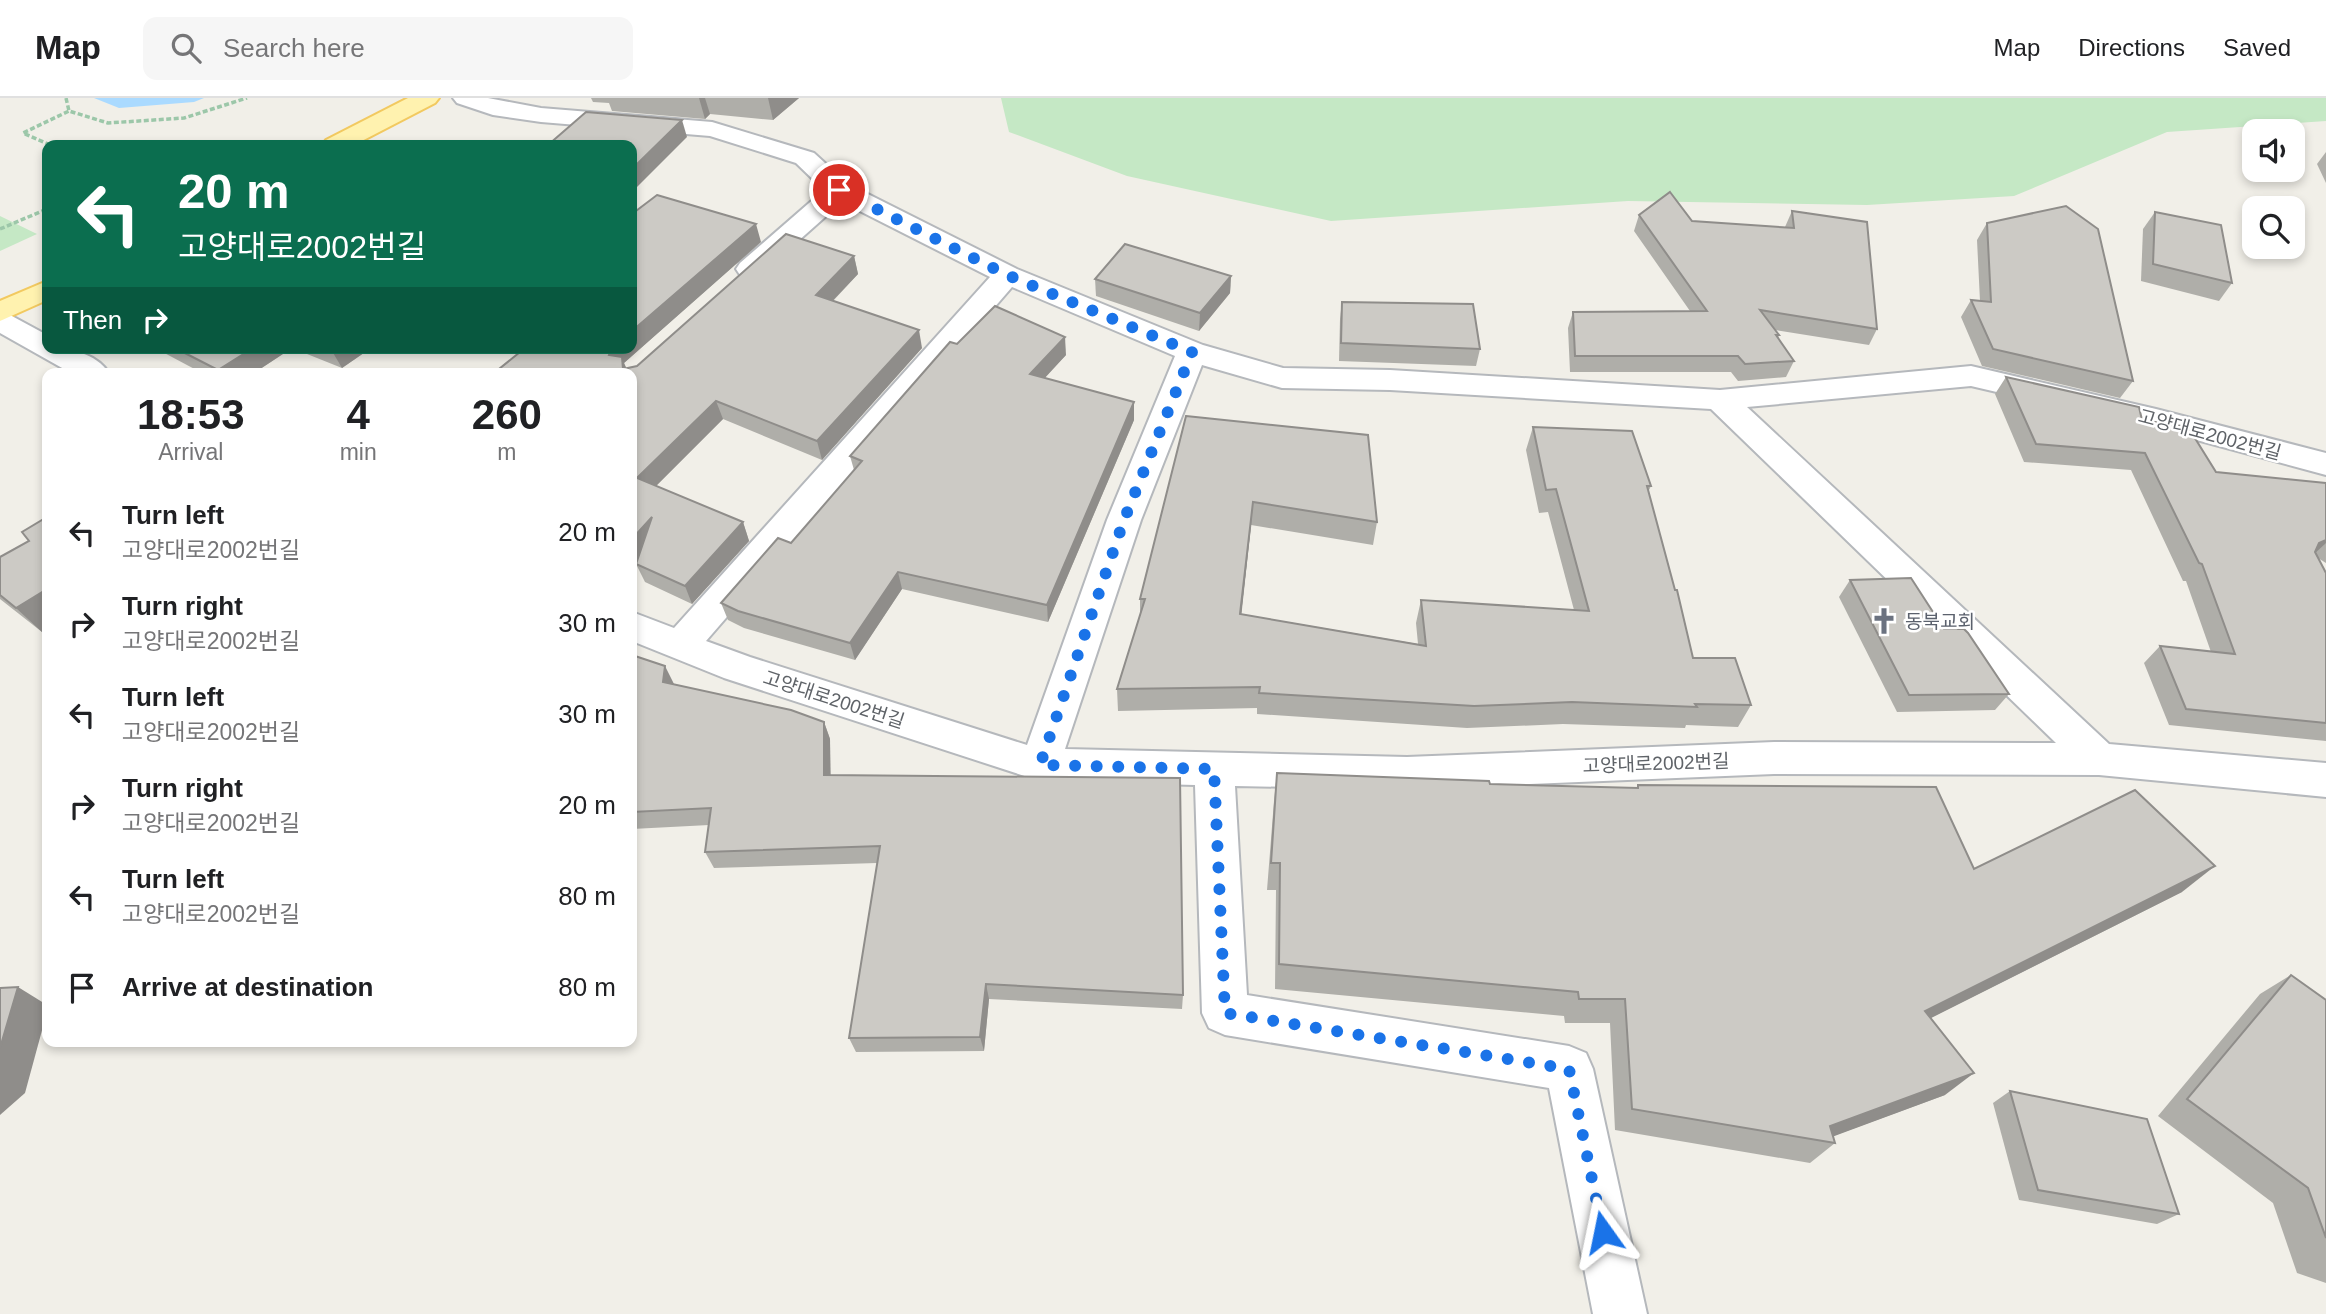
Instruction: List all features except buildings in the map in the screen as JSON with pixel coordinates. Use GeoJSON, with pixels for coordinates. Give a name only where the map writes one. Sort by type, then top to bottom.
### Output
{"type":"FeatureCollection","features":[{"type":"Feature","properties":{"kind":"main road"},"geometry":{"type":"LineString","coordinates":[[345,140],[427,98]]}},
{"type":"Feature","properties":{"kind":"main road"},"geometry":{"type":"LineString","coordinates":[[0,312],[42,291]]}},
{"type":"Feature","properties":{"kind":"street","name":"고양대로2002번길"},"geometry":{"type":"LineString","coordinates":[[465,98],[493,108],[541,115],[712,129],[805,158],[839,190],[1007,275],[1192,352],[1282,378],[1390,380],[1720,400],[1971,376],[2156,419],[2326,464]]}},
{"type":"Feature","properties":{"kind":"street"},"geometry":{"type":"LineString","coordinates":[[734,283],[839,190]]}},
{"type":"Feature","properties":{"kind":"street"},"geometry":{"type":"LineString","coordinates":[[680,646],[1007,275]]}},
{"type":"Feature","properties":{"kind":"street"},"geometry":{"type":"LineString","coordinates":[[0,321],[42,345]]}},
{"type":"Feature","properties":{"kind":"street"},"geometry":{"type":"LineString","coordinates":[[1040,765],[1124,520],[1192,352]]}},
{"type":"Feature","properties":{"kind":"street"},"geometry":{"type":"LineString","coordinates":[[59,354],[85,368]]}},
{"type":"Feature","properties":{"kind":"street"},"geometry":{"type":"LineString","coordinates":[[1720,400],[2098,759]]}},
{"type":"Feature","properties":{"kind":"street","name":"고양대로2002번길"},"geometry":{"type":"LineString","coordinates":[[637,628],[737,668],[1040,765],[1407,773],[1774,758],[2098,759],[2326,780]]}},
{"type":"Feature","properties":{"kind":"street"},"geometry":{"type":"LineString","coordinates":[[1214,769],[1225,1013],[1569,1069],[1619,1314]]}},
{"type":"Feature","properties":{"kind":"path"},"geometry":{"type":"LineString","coordinates":[[66,98],[69,111]]}},
{"type":"Feature","properties":{"kind":"path"},"geometry":{"type":"LineString","coordinates":[[42,141],[23,133],[69,111],[108,124],[184,118],[247,98]]}},
{"type":"Feature","properties":{"kind":"path"},"geometry":{"type":"LineString","coordinates":[[0,229],[42,211]]}},
{"type":"Feature","properties":{"kind":"green space"},"geometry":{"type":"Polygon","coordinates":[[[1001,98],[2326,98],[2326,121],[2242,119],[2242,127],[2167,132],[2014,196],[1867,205],[1628,201],[1331,221],[1127,176],[1009,132],[1001,98]]]}},
{"type":"Feature","properties":{"kind":"green space"},"geometry":{"type":"Polygon","coordinates":[[[0,216],[37,234],[0,251],[0,216]]]}},
{"type":"Feature","properties":{"kind":"water"},"geometry":{"type":"Polygon","coordinates":[[[94,98],[204,98],[194,102],[119,108],[94,98]]]}},
{"type":"Feature","properties":{"kind":"place","name":"동북교회"},"geometry":{"type":"Point","coordinates":[1884,621]}},
{"type":"Feature","properties":{"kind":"route"},"geometry":{"type":"LineString","coordinates":[[839,190],[1007,275],[1192,352],[1124,520],[1040,765],[1214,769],[1225,1013],[1569,1069],[1603,1232]]}}]}
